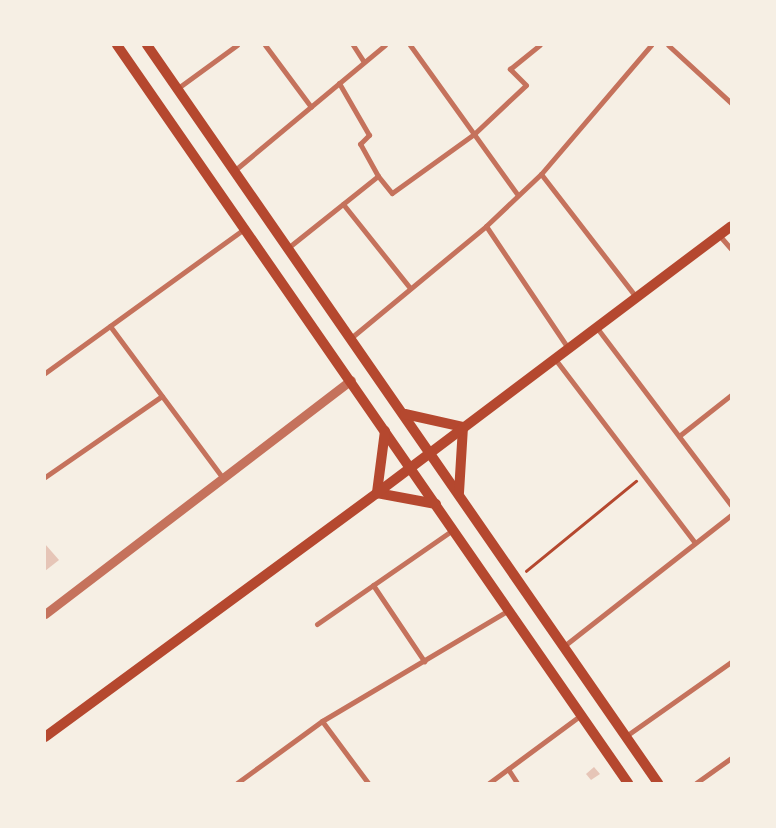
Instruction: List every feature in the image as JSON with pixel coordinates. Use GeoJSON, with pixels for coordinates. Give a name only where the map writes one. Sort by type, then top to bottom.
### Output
{"type":"FeatureCollection","features":[{"type":"Feature","properties":{"kind":"main road"},"geometry":{"type":"LineString","coordinates":[[117,45],[351,380],[628,783]]}},
{"type":"Feature","properties":{"kind":"main road"},"geometry":{"type":"LineString","coordinates":[[147,45],[352,337],[658,783]]}},
{"type":"Feature","properties":{"kind":"main road"},"geometry":{"type":"LineString","coordinates":[[45,737],[377,493],[410,466],[731,226]]}},
{"type":"Feature","properties":{"kind":"main road"},"geometry":{"type":"LineString","coordinates":[[405,414],[463,427]]}},
{"type":"Feature","properties":{"kind":"main road"},"geometry":{"type":"LineString","coordinates":[[459,493],[463,427]]}},
{"type":"Feature","properties":{"kind":"main road"},"geometry":{"type":"LineString","coordinates":[[377,493],[385,431]]}},
{"type":"Feature","properties":{"kind":"main road"},"geometry":{"type":"LineString","coordinates":[[377,493],[436,504]]}},
{"type":"Feature","properties":{"kind":"street"},"geometry":{"type":"LineString","coordinates":[[178,88],[238,45]]}},
{"type":"Feature","properties":{"kind":"street"},"geometry":{"type":"LineString","coordinates":[[265,45],[311,107]]}},
{"type":"Feature","properties":{"kind":"street"},"geometry":{"type":"LineString","coordinates":[[353,45],[364,62]]}},
{"type":"Feature","properties":{"kind":"street"},"geometry":{"type":"LineString","coordinates":[[235,170],[385,45]]}},
{"type":"Feature","properties":{"kind":"street"},"geometry":{"type":"LineString","coordinates":[[410,45],[517,194]]}},
{"type":"Feature","properties":{"kind":"street"},"geometry":{"type":"LineString","coordinates":[[339,83],[369,135],[360,144],[378,176],[392,193],[474,134],[526,85],[510,69],[540,45]]}},
{"type":"Feature","properties":{"kind":"street"},"geometry":{"type":"LineString","coordinates":[[352,337],[486,226],[517,194],[541,174],[650,45]]}},
{"type":"Feature","properties":{"kind":"street"},"geometry":{"type":"LineString","coordinates":[[668,45],[731,103]]}},
{"type":"Feature","properties":{"kind":"street"},"geometry":{"type":"LineString","coordinates":[[541,174],[636,298]]}},
{"type":"Feature","properties":{"kind":"street"},"geometry":{"type":"LineString","coordinates":[[289,247],[378,176]]}},
{"type":"Feature","properties":{"kind":"street"},"geometry":{"type":"LineString","coordinates":[[343,204],[410,288]]}},
{"type":"Feature","properties":{"kind":"street"},"geometry":{"type":"LineString","coordinates":[[486,226],[568,348]]}},
{"type":"Feature","properties":{"kind":"street"},"geometry":{"type":"LineString","coordinates":[[45,373],[245,228]]}},
{"type":"Feature","properties":{"kind":"street"},"geometry":{"type":"LineString","coordinates":[[720,235],[731,249]]}},
{"type":"Feature","properties":{"kind":"street"},"geometry":{"type":"LineString","coordinates":[[110,326],[222,477]]}},
{"type":"Feature","properties":{"kind":"street"},"geometry":{"type":"LineString","coordinates":[[597,327],[731,505]]}},
{"type":"Feature","properties":{"kind":"street"},"geometry":{"type":"LineString","coordinates":[[555,358],[695,543]]}},
{"type":"Feature","properties":{"kind":"street"},"geometry":{"type":"LineString","coordinates":[[45,614],[351,380]]}},
{"type":"Feature","properties":{"kind":"street"},"geometry":{"type":"LineString","coordinates":[[679,436],[731,395]]}},
{"type":"Feature","properties":{"kind":"street"},"geometry":{"type":"LineString","coordinates":[[45,477],[162,396]]}},
{"type":"Feature","properties":{"kind":"street"},"geometry":{"type":"LineString","coordinates":[[564,646],[731,514]]}},
{"type":"Feature","properties":{"kind":"street"},"geometry":{"type":"LineString","coordinates":[[318,624],[454,530]]}},
{"type":"Feature","properties":{"kind":"street"},"geometry":{"type":"LineString","coordinates":[[373,585],[424,661]]}},
{"type":"Feature","properties":{"kind":"street"},"geometry":{"type":"LineString","coordinates":[[237,783],[322,721],[509,610]]}},
{"type":"Feature","properties":{"kind":"street"},"geometry":{"type":"LineString","coordinates":[[626,736],[731,662]]}},
{"type":"Feature","properties":{"kind":"street"},"geometry":{"type":"LineString","coordinates":[[489,783],[582,715]]}},
{"type":"Feature","properties":{"kind":"street"},"geometry":{"type":"LineString","coordinates":[[322,721],[368,783]]}},
{"type":"Feature","properties":{"kind":"street"},"geometry":{"type":"LineString","coordinates":[[696,783],[731,758]]}},
{"type":"Feature","properties":{"kind":"street"},"geometry":{"type":"LineString","coordinates":[[508,769],[517,783]]}},
{"type":"Feature","properties":{"kind":"path"},"geometry":{"type":"LineString","coordinates":[[518,578],[643,475]]}},
{"type":"Feature","properties":{"kind":"building"},"geometry":{"type":"Polygon","coordinates":[[[45,544],[59,560],[45,571],[45,544]]]}},
{"type":"Feature","properties":{"kind":"building"},"geometry":{"type":"Polygon","coordinates":[[[594,767],[600,774],[591,780],[586,774],[594,767]]]}}]}
